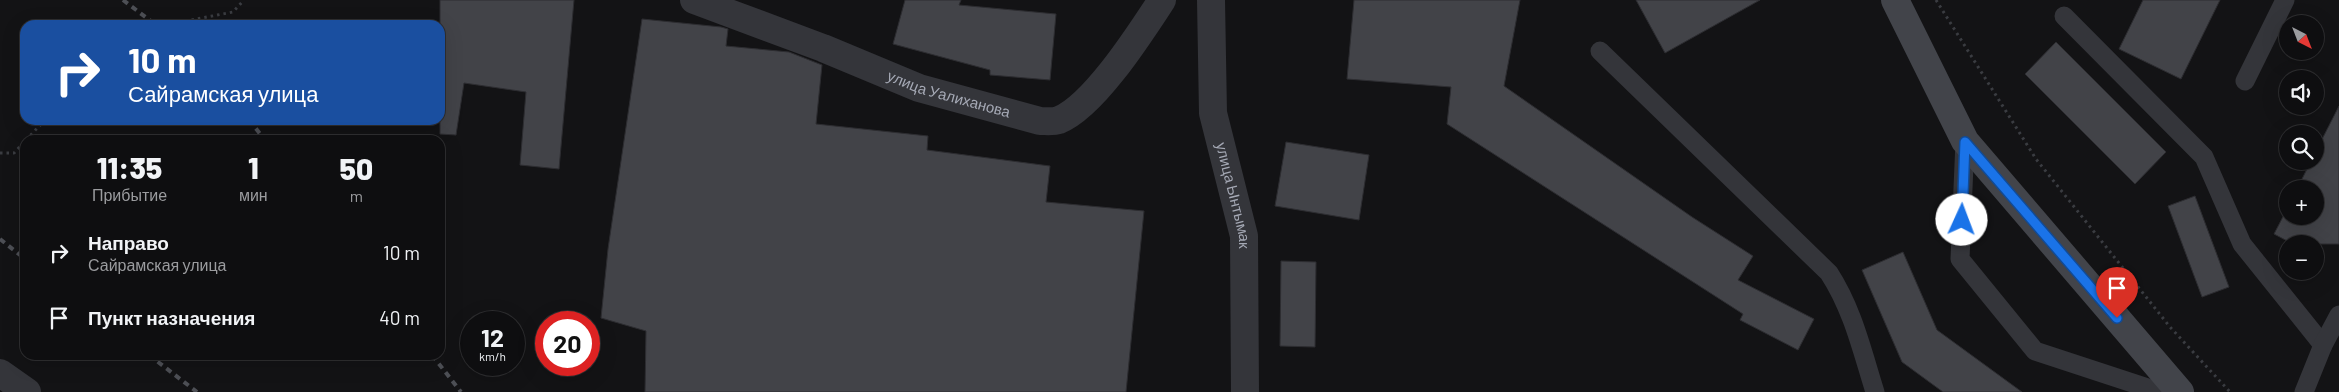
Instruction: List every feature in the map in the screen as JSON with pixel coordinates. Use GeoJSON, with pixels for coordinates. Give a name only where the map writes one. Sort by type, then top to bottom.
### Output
{"type":"FeatureCollection","features":[{"type":"Feature","properties":{"kind":"main road"},"geometry":{"type":"LineString","coordinates":[[1895,0],[1965,142],[2180,392]]}},
{"type":"Feature","properties":{"kind":"street","name":"улица Уалиханова"},"geometry":{"type":"LineString","coordinates":[[694,0],[823,48],[919,88],[1040,121],[1057,121],[1075,112],[1103,81],[1162,0]]}},
{"type":"Feature","properties":{"kind":"street","name":"улица Ынтымак"},"geometry":{"type":"LineString","coordinates":[[1212,0],[1213,113],[1244,236],[1245,392]]}},
{"type":"Feature","properties":{"kind":"street"},"geometry":{"type":"LineString","coordinates":[[0,373],[27,392]]}},
{"type":"Feature","properties":{"kind":"lane"},"geometry":{"type":"LineString","coordinates":[[2245,81],[2285,0]]}},
{"type":"Feature","properties":{"kind":"lane"},"geometry":{"type":"LineString","coordinates":[[2064,16],[2204,157],[2242,244],[2323,345]]}},
{"type":"Feature","properties":{"kind":"lane"},"geometry":{"type":"LineString","coordinates":[[1600,51],[1829,273],[1843,295],[1854,322],[1875,392]]}},
{"type":"Feature","properties":{"kind":"lane"},"geometry":{"type":"LineString","coordinates":[[1965,142],[1960,259],[2035,351],[2160,392]]}},
{"type":"Feature","properties":{"kind":"lane"},"geometry":{"type":"LineString","coordinates":[[2306,391],[2323,345],[2339,315]]}},
{"type":"Feature","properties":{"kind":"path"},"geometry":{"type":"LineString","coordinates":[[191,20],[232,12],[244,0]]}},
{"type":"Feature","properties":{"kind":"path"},"geometry":{"type":"LineString","coordinates":[[1936,0],[2036,159],[2170,327],[2230,392]]}},
{"type":"Feature","properties":{"kind":"path"},"geometry":{"type":"LineString","coordinates":[[30,135],[40,125]]}},
{"type":"Feature","properties":{"kind":"path"},"geometry":{"type":"LineString","coordinates":[[0,153],[14,153],[20,146]]}},
{"type":"Feature","properties":{"kind":"building"},"geometry":{"type":"Polygon","coordinates":[[[440,0],[574,0],[559,169],[520,165],[526,92],[464,83],[456,135],[440,134],[440,125],[445,125],[445,20],[440,20],[440,0]]]}},
{"type":"Feature","properties":{"kind":"building"},"geometry":{"type":"Polygon","coordinates":[[[905,0],[961,0],[959,5],[1056,14],[1050,80],[990,75],[990,70],[893,44],[905,0]]]}},
{"type":"Feature","properties":{"kind":"building"},"geometry":{"type":"Polygon","coordinates":[[[1354,0],[1520,0],[1504,86],[1692,217],[1753,256],[1738,280],[1814,319],[1798,350],[1740,320],[1743,314],[1447,124],[1451,87],[1347,79],[1354,0]]]}},
{"type":"Feature","properties":{"kind":"building"},"geometry":{"type":"Polygon","coordinates":[[[1636,0],[1760,0],[1665,53],[1636,0]]]}},
{"type":"Feature","properties":{"kind":"building"},"geometry":{"type":"Polygon","coordinates":[[[2143,0],[2220,0],[2181,79],[2119,49],[2143,0]]]}},
{"type":"Feature","properties":{"kind":"building"},"geometry":{"type":"Polygon","coordinates":[[[642,19],[721,27],[728,29],[726,46],[789,52],[822,65],[816,124],[928,136],[927,150],[1050,166],[1046,202],[1144,211],[1126,392],[645,392],[646,331],[601,318],[608,249],[642,19]]]}},
{"type":"Feature","properties":{"kind":"building"},"geometry":{"type":"Polygon","coordinates":[[[2056,42],[2166,152],[2135,184],[2025,74],[2056,42]]]}},
{"type":"Feature","properties":{"kind":"building"},"geometry":{"type":"Polygon","coordinates":[[[2339,106],[2339,244],[2324,244],[2324,235],[2279,235],[2279,237],[2274,234],[2279,224],[2324,225],[2324,180],[2302,180],[2306,170],[2324,170],[2324,135],[2339,106]]]}},
{"type":"Feature","properties":{"kind":"building"},"geometry":{"type":"Polygon","coordinates":[[[1286,142],[1369,155],[1359,220],[1275,206],[1286,142]]]}},
{"type":"Feature","properties":{"kind":"building"},"geometry":{"type":"Polygon","coordinates":[[[2195,196],[2229,287],[2202,297],[2168,206],[2195,196]]]}},
{"type":"Feature","properties":{"kind":"building"},"geometry":{"type":"Polygon","coordinates":[[[1903,252],[1937,330],[2022,392],[1943,392],[1902,362],[1862,270],[1903,252]]]}},
{"type":"Feature","properties":{"kind":"building"},"geometry":{"type":"Polygon","coordinates":[[[1281,261],[1316,262],[1315,347],[1280,346],[1281,261]]]}},
{"type":"Feature","properties":{"kind":"railway"},"geometry":{"type":"LineString","coordinates":[[123,0],[149,20]]}},
{"type":"Feature","properties":{"kind":"railway"},"geometry":{"type":"LineString","coordinates":[[253,125],[261,135]]}},
{"type":"Feature","properties":{"kind":"railway"},"geometry":{"type":"LineString","coordinates":[[0,239],[20,255]]}},
{"type":"Feature","properties":{"kind":"railway"},"geometry":{"type":"LineString","coordinates":[[155,360],[197,392]]}},
{"type":"Feature","properties":{"kind":"railway"},"geometry":{"type":"LineString","coordinates":[[436,360],[461,392]]}},
{"type":"Feature","properties":{"kind":"route"},"geometry":{"type":"LineString","coordinates":[[1962,220],[1965,142],[2117,318]]}}]}
